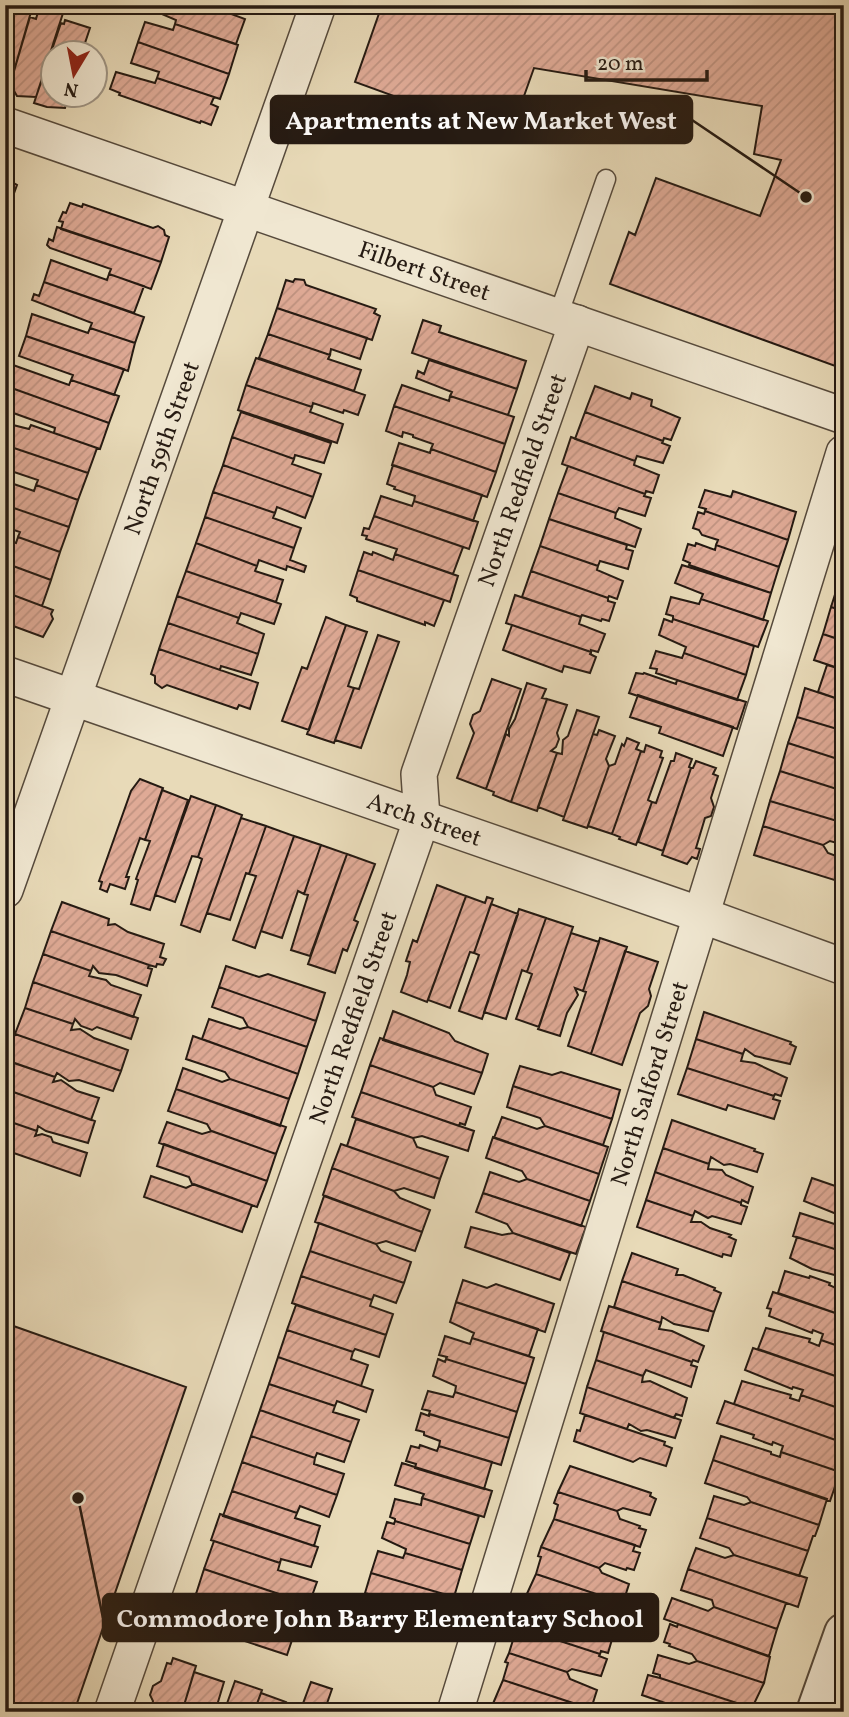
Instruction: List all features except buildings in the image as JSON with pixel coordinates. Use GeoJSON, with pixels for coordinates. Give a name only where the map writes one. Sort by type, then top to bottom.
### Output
{"type":"FeatureCollection","features":[{"type":"Feature","properties":{"kind":"street","name":"North 59th Street"},"geometry":{"type":"LineString","coordinates":[[5,890],[318,5]]}},
{"type":"Feature","properties":{"kind":"street","name":"Filbert Street"},"geometry":{"type":"LineString","coordinates":[[5,125],[844,416]]}},
{"type":"Feature","properties":{"kind":"street","name":"North Redfield Street"},"geometry":{"type":"LineString","coordinates":[[112,1712],[422,818],[419,774],[568,320]]}},
{"type":"Feature","properties":{"kind":"street","name":"North Salford Street"},"geometry":{"type":"LineString","coordinates":[[455,1712],[844,453]]}},
{"type":"Feature","properties":{"kind":"street","name":"Arch Street"},"geometry":{"type":"LineString","coordinates":[[5,674],[844,967]]}},
{"type":"Feature","properties":{"kind":"street"},"geometry":{"type":"LineString","coordinates":[[816,1712],[844,1633]]}},
{"type":"Feature","properties":{"kind":"lane"},"geometry":{"type":"LineString","coordinates":[[568,320],[606,179]]}},
{"type":"Feature","properties":{"kind":"place","name":"Apartments at New Market West"},"geometry":{"type":"Point","coordinates":[806,197]}},
{"type":"Feature","properties":{"kind":"place","name":"Commodore John Barry Elementary School"},"geometry":{"type":"Point","coordinates":[78,1498]}}]}
